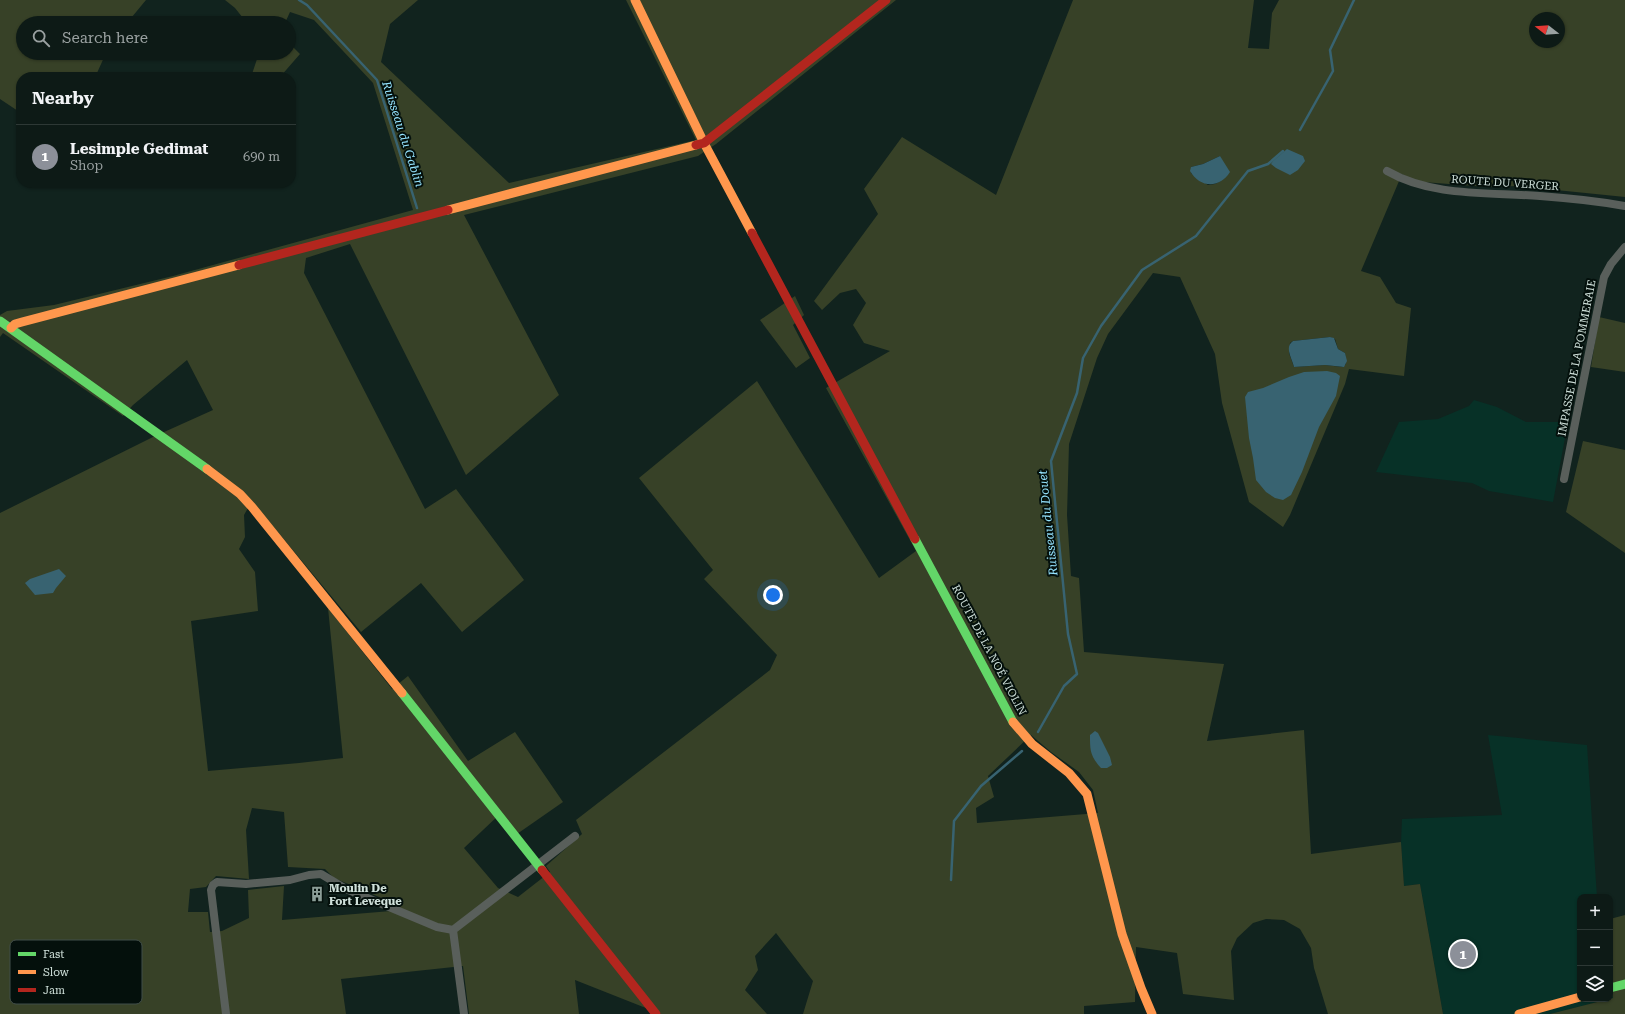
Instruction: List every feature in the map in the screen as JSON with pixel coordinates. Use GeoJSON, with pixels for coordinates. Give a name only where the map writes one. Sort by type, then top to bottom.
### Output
{"type":"FeatureCollection","features":[{"type":"Feature","properties":{"kind":"street","name":"ROUTE DE LA NOÉ VIOLIN"},"geometry":{"type":"LineString","coordinates":[[635,0],[704,143],[1010,718],[1019,731],[1031,743],[1080,782],[1087,794],[1124,940],[1139,986],[1152,1014]]}},
{"type":"Feature","properties":{"kind":"street"},"geometry":{"type":"LineString","coordinates":[[11,328],[15,324],[22,322],[704,143],[886,0]]}},
{"type":"Feature","properties":{"kind":"street","name":"ROUTE DU VERGER"},"geometry":{"type":"LineString","coordinates":[[1386,171],[1413,184],[1433,188],[1464,192],[1541,196],[1625,206]]}},
{"type":"Feature","properties":{"kind":"street","name":"IMPASSE DE LA POMMERAIE"},"geometry":{"type":"LineString","coordinates":[[1564,479],[1604,277],[1611,264],[1625,247]]}},
{"type":"Feature","properties":{"kind":"street"},"geometry":{"type":"LineString","coordinates":[[0,321],[240,494],[393,681],[656,1014]]}},
{"type":"Feature","properties":{"kind":"street"},"geometry":{"type":"LineString","coordinates":[[226,1014],[211,890],[213,884],[217,882],[246,884],[290,880],[309,875],[321,874],[346,889],[437,927],[453,930],[575,836]]}},
{"type":"Feature","properties":{"kind":"street"},"geometry":{"type":"LineString","coordinates":[[453,930],[464,1014]]}},
{"type":"Feature","properties":{"kind":"street"},"geometry":{"type":"LineString","coordinates":[[1613,987],[1625,984]]}},
{"type":"Feature","properties":{"kind":"street"},"geometry":{"type":"LineString","coordinates":[[1519,1014],[1577,998]]}},
{"type":"Feature","properties":{"kind":"shaded area"},"geometry":{"type":"Polygon","coordinates":[[[0,0],[146,0],[133,16],[16,16],[16,60],[103,60],[97,72],[16,72],[16,110],[0,99],[0,0]]]}},
{"type":"Feature","properties":{"kind":"shaded area"},"geometry":{"type":"Polygon","coordinates":[[[225,0],[418,0],[390,24],[381,62],[509,183],[696,140],[626,0],[896,0],[716,144],[698,156],[464,215],[559,395],[466,475],[350,244],[306,258],[304,273],[425,509],[456,489],[524,580],[462,632],[421,583],[361,632],[252,501],[244,515],[245,537],[239,549],[255,572],[258,611],[191,621],[208,771],[343,758],[328,608],[392,689],[408,676],[468,761],[515,732],[563,802],[517,834],[501,813],[464,848],[498,888],[518,897],[550,872],[546,866],[582,834],[576,820],[770,670],[777,655],[704,579],[713,570],[639,478],[757,381],[879,578],[916,551],[826,388],[890,351],[864,343],[853,325],[866,303],[856,289],[840,293],[822,310],[814,301],[878,214],[864,189],[902,137],[996,195],[1073,0],[1254,0],[1248,48],[1269,49],[1272,13],[1279,0],[1625,0],[1625,197],[1516,186],[1488,187],[1423,182],[1413,180],[1402,174],[1361,271],[1380,277],[1396,303],[1411,308],[1404,376],[1349,369],[1345,384],[1290,515],[1283,527],[1249,502],[1222,403],[1215,354],[1180,277],[1153,273],[1108,334],[1097,358],[1069,444],[1067,515],[1071,576],[1079,578],[1084,652],[1224,664],[1207,741],[1304,730],[1311,854],[1401,842],[1404,886],[1420,884],[1443,1014],[1328,1014],[1314,968],[1311,948],[1300,929],[1284,920],[1266,919],[1253,923],[1237,938],[1231,951],[1234,1000],[1183,994],[1177,953],[1136,947],[1135,1002],[1084,1006],[1084,1014],[803,1014],[813,981],[776,933],[755,956],[758,970],[745,990],[767,1014],[661,1014],[575,980],[579,1014],[469,1014],[463,966],[341,979],[346,1014],[0,1014],[0,513],[153,437],[213,410],[187,360],[133,405],[123,416],[3,333],[0,337],[0,315],[7,311],[54,305],[173,276],[413,210],[373,83],[314,20],[290,12],[288,16],[241,16],[235,8],[225,0]],[[1220,156],[1203,164],[1191,167],[1191,173],[1208,185],[1221,181],[1220,156]],[[1330,337],[1293,341],[1290,343],[1289,353],[1294,367],[1325,365],[1342,367],[1346,364],[1345,353],[1338,349],[1335,339],[1330,337]],[[1031,735],[988,776],[994,797],[976,808],[977,823],[1098,813],[1093,790],[1079,772],[1051,752],[1031,735]],[[252,808],[246,830],[249,879],[216,876],[206,887],[190,889],[188,912],[208,912],[210,932],[222,931],[249,918],[248,890],[284,886],[282,920],[391,911],[391,902],[334,878],[325,869],[288,867],[284,812],[252,808]]]}},
{"type":"Feature","properties":{"kind":"shaded area"},"geometry":{"type":"Polygon","coordinates":[[[296,50],[300,54],[296,59],[296,50]]]}},
{"type":"Feature","properties":{"kind":"shaded area"},"geometry":{"type":"Polygon","coordinates":[[[257,60],[295,60],[284,72],[253,72],[257,60]]]}},
{"type":"Feature","properties":{"kind":"shaded area"},"geometry":{"type":"Polygon","coordinates":[[[795,296],[804,315],[793,325],[810,358],[796,368],[760,320],[795,296]]]}},
{"type":"Feature","properties":{"kind":"shaded area"},"geometry":{"type":"Polygon","coordinates":[[[1599,317],[1625,323],[1625,372],[1591,367],[1599,317]]]}},
{"type":"Feature","properties":{"kind":"shaded area"},"geometry":{"type":"Polygon","coordinates":[[[1474,400],[1497,407],[1526,422],[1568,422],[1553,502],[1489,491],[1472,483],[1376,472],[1399,422],[1438,419],[1469,406],[1474,400]]]}},
{"type":"Feature","properties":{"kind":"shaded area"},"geometry":{"type":"Polygon","coordinates":[[[1583,441],[1625,450],[1625,553],[1566,512],[1583,441]]]}},
{"type":"Feature","properties":{"kind":"shaded area"},"geometry":{"type":"Polygon","coordinates":[[[1488,735],[1587,745],[1597,894],[1577,894],[1577,1002],[1597,1002],[1550,1014],[1443,1014],[1420,884],[1404,886],[1401,842],[1402,819],[1502,815],[1488,735]]]}},
{"type":"Feature","properties":{"kind":"shaded area"},"geometry":{"type":"Polygon","coordinates":[[[1625,915],[1625,1014],[1550,1014],[1597,1002],[1613,1002],[1613,918],[1625,915]]]}},
{"type":"Feature","properties":{"kind":"water"},"geometry":{"type":"Polygon","coordinates":[[[1287,149],[1303,156],[1305,161],[1298,170],[1290,175],[1271,164],[1287,149]]]}},
{"type":"Feature","properties":{"kind":"water"},"geometry":{"type":"Polygon","coordinates":[[[1220,156],[1230,172],[1226,178],[1215,184],[1199,181],[1190,171],[1191,167],[1203,164],[1220,156]]]}},
{"type":"Feature","properties":{"kind":"water"},"geometry":{"type":"Polygon","coordinates":[[[1330,337],[1334,338],[1338,349],[1345,353],[1347,361],[1344,367],[1325,365],[1294,367],[1289,353],[1290,343],[1293,341],[1330,337]]]}},
{"type":"Feature","properties":{"kind":"water"},"geometry":{"type":"Polygon","coordinates":[[[1327,371],[1336,373],[1340,376],[1336,396],[1319,427],[1302,472],[1291,495],[1283,500],[1275,498],[1266,492],[1256,480],[1249,438],[1245,397],[1248,392],[1263,388],[1304,372],[1327,371]]]}},
{"type":"Feature","properties":{"kind":"water"},"geometry":{"type":"Polygon","coordinates":[[[59,569],[66,576],[53,593],[35,595],[25,583],[30,579],[59,569]]]}},
{"type":"Feature","properties":{"kind":"water"},"geometry":{"type":"Polygon","coordinates":[[[1095,731],[1098,733],[1110,757],[1112,765],[1107,768],[1101,768],[1091,753],[1090,735],[1095,731]]]}},
{"type":"Feature","properties":{"kind":"waterway","name":"Ruisseau du Gablin"},"geometry":{"type":"LineString","coordinates":[[299,0],[307,5],[377,80],[417,208]]}},
{"type":"Feature","properties":{"kind":"waterway","name":"Ruisseau du Douet"},"geometry":{"type":"LineString","coordinates":[[1300,130],[1333,71],[1330,50],[1354,0]]}},
{"type":"Feature","properties":{"kind":"waterway","name":"Ruisseau du Douet"},"geometry":{"type":"LineString","coordinates":[[1038,732],[1064,686],[1077,674],[1068,634],[1051,461],[1077,393],[1083,358],[1101,326],[1142,270],[1196,236],[1248,171],[1268,164],[1283,151]]}},
{"type":"Feature","properties":{"kind":"waterway","name":"Ruisseau du Douet"},"geometry":{"type":"LineString","coordinates":[[951,880],[954,821],[981,786],[1022,751]]}},
{"type":"Feature","properties":{"kind":"traffic: fast"},"geometry":{"type":"LineString","coordinates":[[0,321],[207,469]]}},
{"type":"Feature","properties":{"kind":"traffic: fast"},"geometry":{"type":"LineString","coordinates":[[915,539],[1013,722]]}},
{"type":"Feature","properties":{"kind":"traffic: fast"},"geometry":{"type":"LineString","coordinates":[[402,693],[542,870]]}},
{"type":"Feature","properties":{"kind":"traffic: fast"},"geometry":{"type":"LineString","coordinates":[[1613,987],[1625,984]]}},
{"type":"Feature","properties":{"kind":"traffic: slow"},"geometry":{"type":"LineString","coordinates":[[635,0],[704,143],[752,233]]}},
{"type":"Feature","properties":{"kind":"traffic: slow"},"geometry":{"type":"LineString","coordinates":[[448,210],[696,145]]}},
{"type":"Feature","properties":{"kind":"traffic: slow"},"geometry":{"type":"LineString","coordinates":[[11,328],[15,324],[22,322],[239,265]]}},
{"type":"Feature","properties":{"kind":"traffic: slow"},"geometry":{"type":"LineString","coordinates":[[207,469],[240,494],[252,507],[402,693]]}},
{"type":"Feature","properties":{"kind":"traffic: slow"},"geometry":{"type":"LineString","coordinates":[[1013,722],[1032,744],[1069,773],[1087,794],[1122,934],[1152,1014]]}},
{"type":"Feature","properties":{"kind":"traffic: slow"},"geometry":{"type":"LineString","coordinates":[[1519,1014],[1577,998]]}},
{"type":"Feature","properties":{"kind":"traffic: jam"},"geometry":{"type":"LineString","coordinates":[[696,145],[704,143],[886,0]]}},
{"type":"Feature","properties":{"kind":"traffic: jam"},"geometry":{"type":"LineString","coordinates":[[239,265],[448,210]]}},
{"type":"Feature","properties":{"kind":"traffic: jam"},"geometry":{"type":"LineString","coordinates":[[752,233],[915,539]]}},
{"type":"Feature","properties":{"kind":"traffic: jam"},"geometry":{"type":"LineString","coordinates":[[542,870],[656,1014]]}},
{"type":"Feature","properties":{"kind":"place","name":"Moulin De Fort Leveque"},"geometry":{"type":"Point","coordinates":[317,894]}},
{"type":"Feature","properties":{"kind":"place","name":"Lesimple Gedimat"},"geometry":{"type":"Point","coordinates":[1463,954]}}]}
